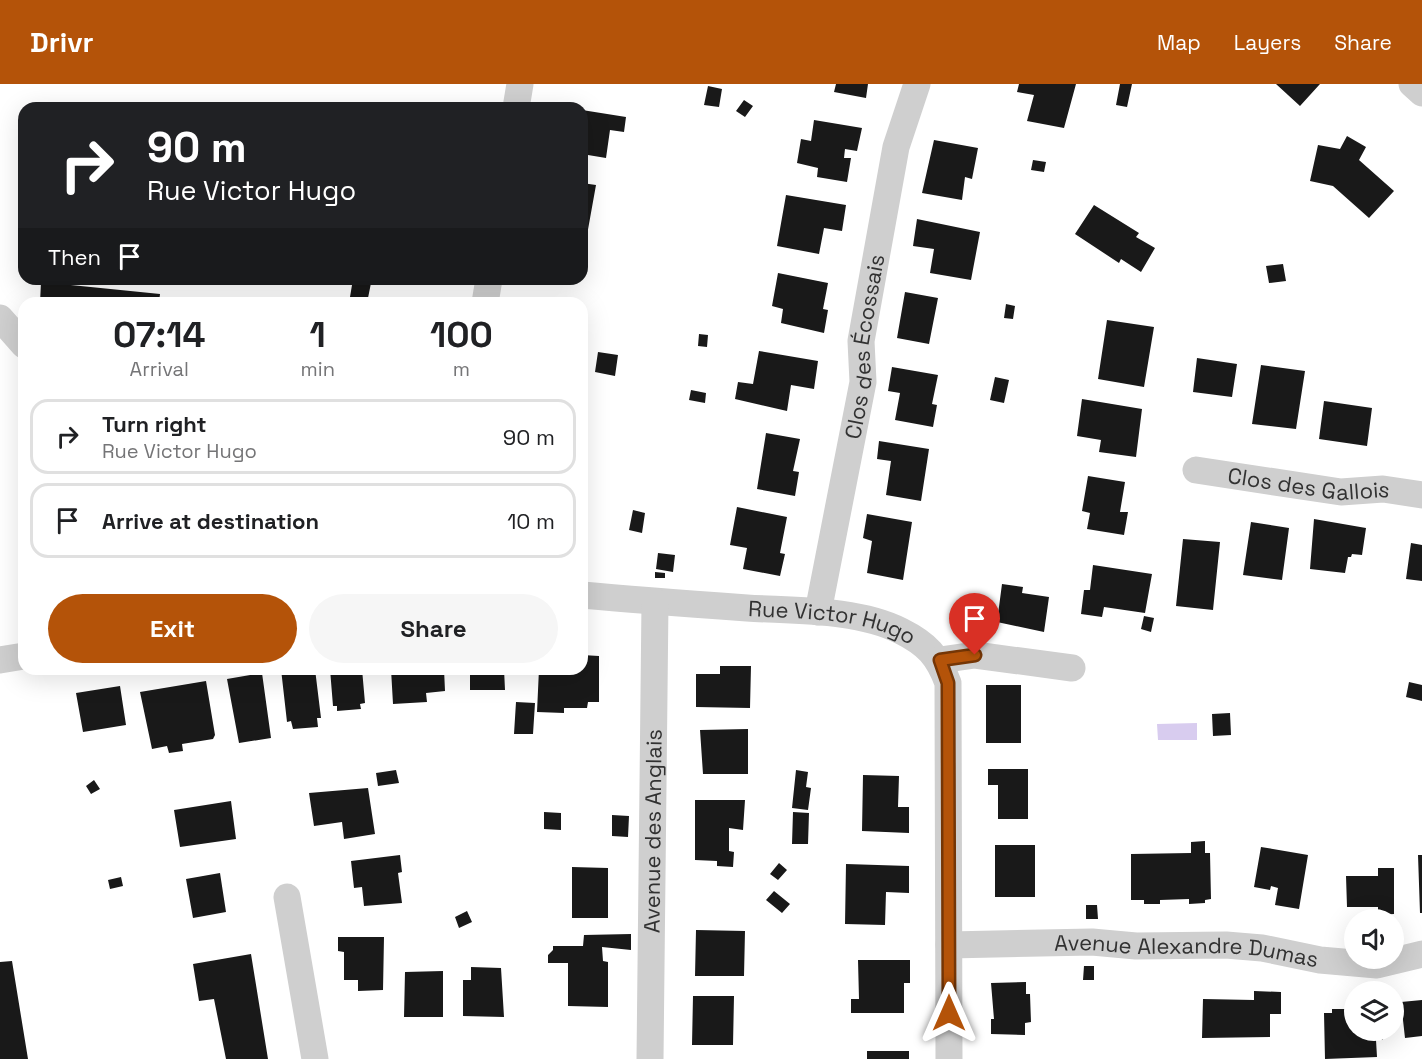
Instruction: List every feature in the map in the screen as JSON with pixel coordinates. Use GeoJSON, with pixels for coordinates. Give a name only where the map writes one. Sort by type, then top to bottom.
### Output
{"type":"FeatureCollection","features":[{"type":"Feature","properties":{"kind":"street"},"geometry":{"type":"LineString","coordinates":[[517,102],[520,84]]}},
{"type":"Feature","properties":{"kind":"street","name":"Clos des Écossais"},"geometry":{"type":"LineString","coordinates":[[818,612],[863,382],[861,341],[896,147],[917,84]]}},
{"type":"Feature","properties":{"kind":"street"},"geometry":{"type":"LineString","coordinates":[[1412,84],[1422,93]]}},
{"type":"Feature","properties":{"kind":"street"},"geometry":{"type":"LineString","coordinates":[[0,318],[18,338]]}},
{"type":"Feature","properties":{"kind":"street","name":"Clos des Gallois"},"geometry":{"type":"LineString","coordinates":[[1196,470],[1341,492],[1383,489],[1422,495]]}},
{"type":"Feature","properties":{"kind":"street","name":"Rue Victor Hugo"},"geometry":{"type":"LineString","coordinates":[[588,596],[818,612],[871,620],[899,630],[921,642],[940,660],[975,655],[1072,668]]}},
{"type":"Feature","properties":{"kind":"street","name":"Avenue des Anglais"},"geometry":{"type":"LineString","coordinates":[[650,1059],[656,602]]}},
{"type":"Feature","properties":{"kind":"street"},"geometry":{"type":"LineString","coordinates":[[0,660],[18,657]]}},
{"type":"Feature","properties":{"kind":"street"},"geometry":{"type":"LineString","coordinates":[[940,660],[948,683],[949,1059]]}},
{"type":"Feature","properties":{"kind":"street"},"geometry":{"type":"LineString","coordinates":[[286,897],[315,1059]]}},
{"type":"Feature","properties":{"kind":"street","name":"Avenue Alexandre Dumas"},"geometry":{"type":"LineString","coordinates":[[950,945],[1092,942],[1136,946],[1226,945],[1262,948],[1320,960],[1377,965],[1422,954]]}},
{"type":"Feature","properties":{"kind":"shaded area"},"geometry":{"type":"Polygon","coordinates":[[[1197,723],[1197,740],[1158,740],[1157,724],[1197,723]]]}},
{"type":"Feature","properties":{"kind":"building"},"geometry":{"type":"Polygon","coordinates":[[[836,84],[868,84],[866,98],[834,92],[836,84]]]}},
{"type":"Feature","properties":{"kind":"building"},"geometry":{"type":"Polygon","coordinates":[[[1019,84],[1076,84],[1064,128],[1027,121],[1034,95],[1017,92],[1019,84]]]}},
{"type":"Feature","properties":{"kind":"building"},"geometry":{"type":"Polygon","coordinates":[[[1120,84],[1132,84],[1127,107],[1116,105],[1120,84]]]}},
{"type":"Feature","properties":{"kind":"building"},"geometry":{"type":"Polygon","coordinates":[[[1276,84],[1320,84],[1300,106],[1276,84]]]}},
{"type":"Feature","properties":{"kind":"building"},"geometry":{"type":"Polygon","coordinates":[[[708,86],[722,89],[719,107],[704,105],[708,86]]]}},
{"type":"Feature","properties":{"kind":"building"},"geometry":{"type":"Polygon","coordinates":[[[744,100],[753,106],[745,117],[736,111],[744,100]]]}},
{"type":"Feature","properties":{"kind":"building"},"geometry":{"type":"Polygon","coordinates":[[[588,111],[626,117],[624,132],[610,130],[606,158],[588,155],[588,111]]]}},
{"type":"Feature","properties":{"kind":"building"},"geometry":{"type":"Polygon","coordinates":[[[814,120],[862,128],[857,151],[845,149],[844,158],[851,158],[847,182],[817,177],[818,168],[797,163],[801,139],[811,141],[814,120]]]}},
{"type":"Feature","properties":{"kind":"building"},"geometry":{"type":"Polygon","coordinates":[[[1347,136],[1366,147],[1359,160],[1394,191],[1369,218],[1333,186],[1310,181],[1318,145],[1340,149],[1347,136]]]}},
{"type":"Feature","properties":{"kind":"building"},"geometry":{"type":"Polygon","coordinates":[[[934,140],[978,148],[972,179],[965,177],[962,200],[922,193],[934,140]]]}},
{"type":"Feature","properties":{"kind":"building"},"geometry":{"type":"Polygon","coordinates":[[[1033,160],[1046,162],[1044,172],[1031,170],[1033,160]]]}},
{"type":"Feature","properties":{"kind":"building"},"geometry":{"type":"Polygon","coordinates":[[[588,184],[596,185],[588,229],[588,184]]]}},
{"type":"Feature","properties":{"kind":"building"},"geometry":{"type":"Polygon","coordinates":[[[786,195],[846,205],[842,231],[824,228],[819,254],[777,246],[786,195]]]}},
{"type":"Feature","properties":{"kind":"building"},"geometry":{"type":"Polygon","coordinates":[[[1094,205],[1139,233],[1136,237],[1155,248],[1141,272],[1121,259],[1119,263],[1075,234],[1094,205]]]}},
{"type":"Feature","properties":{"kind":"building"},"geometry":{"type":"Polygon","coordinates":[[[917,219],[980,232],[971,280],[930,273],[934,249],[913,246],[917,219]]]}},
{"type":"Feature","properties":{"kind":"building"},"geometry":{"type":"Polygon","coordinates":[[[1283,264],[1286,281],[1269,283],[1266,266],[1283,264]]]}},
{"type":"Feature","properties":{"kind":"building"},"geometry":{"type":"Polygon","coordinates":[[[778,273],[828,283],[823,309],[828,310],[824,333],[781,323],[783,309],[772,306],[778,273]]]}},
{"type":"Feature","properties":{"kind":"building"},"geometry":{"type":"Polygon","coordinates":[[[41,285],[71,285],[160,294],[160,297],[40,297],[41,285]]]}},
{"type":"Feature","properties":{"kind":"building"},"geometry":{"type":"Polygon","coordinates":[[[352,285],[371,285],[368,297],[350,297],[352,285]]]}},
{"type":"Feature","properties":{"kind":"building"},"geometry":{"type":"Polygon","coordinates":[[[905,292],[938,298],[929,344],[897,338],[905,292]]]}},
{"type":"Feature","properties":{"kind":"building"},"geometry":{"type":"Polygon","coordinates":[[[1006,304],[1015,306],[1013,319],[1004,318],[1006,304]]]}},
{"type":"Feature","properties":{"kind":"building"},"geometry":{"type":"Polygon","coordinates":[[[1107,320],[1154,327],[1144,387],[1098,379],[1107,320]]]}},
{"type":"Feature","properties":{"kind":"building"},"geometry":{"type":"Polygon","coordinates":[[[699,334],[708,335],[707,347],[698,346],[699,334]]]}},
{"type":"Feature","properties":{"kind":"building"},"geometry":{"type":"Polygon","coordinates":[[[759,351],[818,361],[814,389],[791,385],[787,411],[735,399],[738,382],[753,384],[759,351]]]}},
{"type":"Feature","properties":{"kind":"building"},"geometry":{"type":"Polygon","coordinates":[[[598,352],[618,355],[615,376],[595,372],[598,352]]]}},
{"type":"Feature","properties":{"kind":"building"},"geometry":{"type":"Polygon","coordinates":[[[1197,358],[1237,364],[1232,397],[1193,392],[1197,358]]]}},
{"type":"Feature","properties":{"kind":"building"},"geometry":{"type":"Polygon","coordinates":[[[1261,365],[1305,371],[1296,429],[1252,424],[1261,365]]]}},
{"type":"Feature","properties":{"kind":"building"},"geometry":{"type":"Polygon","coordinates":[[[892,367],[938,375],[932,404],[937,405],[933,427],[895,420],[900,393],[888,391],[892,367]]]}},
{"type":"Feature","properties":{"kind":"building"},"geometry":{"type":"Polygon","coordinates":[[[995,377],[1009,380],[1004,403],[990,400],[995,377]]]}},
{"type":"Feature","properties":{"kind":"building"},"geometry":{"type":"Polygon","coordinates":[[[691,390],[706,393],[705,403],[689,400],[691,390]]]}},
{"type":"Feature","properties":{"kind":"building"},"geometry":{"type":"Polygon","coordinates":[[[1082,399],[1142,409],[1136,457],[1099,452],[1101,440],[1077,436],[1082,399]]]}},
{"type":"Feature","properties":{"kind":"building"},"geometry":{"type":"Polygon","coordinates":[[[1324,401],[1372,408],[1367,446],[1319,439],[1324,401]]]}},
{"type":"Feature","properties":{"kind":"building"},"geometry":{"type":"Polygon","coordinates":[[[766,433],[800,439],[793,471],[799,472],[795,496],[757,489],[766,433]]]}},
{"type":"Feature","properties":{"kind":"building"},"geometry":{"type":"Polygon","coordinates":[[[879,441],[929,449],[921,501],[886,495],[891,461],[877,459],[879,441]]]}},
{"type":"Feature","properties":{"kind":"building"},"geometry":{"type":"Polygon","coordinates":[[[1088,476],[1125,482],[1120,512],[1128,512],[1124,535],[1087,529],[1090,513],[1082,511],[1088,476]]]}},
{"type":"Feature","properties":{"kind":"building"},"geometry":{"type":"Polygon","coordinates":[[[737,507],[787,517],[780,553],[785,554],[780,576],[743,569],[747,548],[730,545],[737,507]]]}},
{"type":"Feature","properties":{"kind":"building"},"geometry":{"type":"Polygon","coordinates":[[[633,510],[645,513],[642,533],[629,530],[633,510]]]}},
{"type":"Feature","properties":{"kind":"building"},"geometry":{"type":"Polygon","coordinates":[[[867,514],[912,522],[903,580],[867,573],[872,541],[863,538],[867,514]]]}},
{"type":"Feature","properties":{"kind":"building"},"geometry":{"type":"Polygon","coordinates":[[[1314,519],[1366,528],[1362,555],[1352,554],[1348,557],[1345,573],[1310,569],[1314,519]]]}},
{"type":"Feature","properties":{"kind":"building"},"geometry":{"type":"Polygon","coordinates":[[[1251,522],[1289,528],[1282,580],[1243,575],[1251,522]]]}},
{"type":"Feature","properties":{"kind":"building"},"geometry":{"type":"Polygon","coordinates":[[[1183,539],[1220,542],[1213,610],[1176,606],[1183,539]]]}},
{"type":"Feature","properties":{"kind":"building"},"geometry":{"type":"Polygon","coordinates":[[[1411,543],[1422,545],[1422,581],[1406,579],[1411,543]]]}},
{"type":"Feature","properties":{"kind":"building"},"geometry":{"type":"Polygon","coordinates":[[[658,553],[675,555],[673,572],[656,569],[658,553]]]}},
{"type":"Feature","properties":{"kind":"building"},"geometry":{"type":"Polygon","coordinates":[[[1093,565],[1152,574],[1145,613],[1104,607],[1102,617],[1081,614],[1084,590],[1090,590],[1093,565]]]}},
{"type":"Feature","properties":{"kind":"building"},"geometry":{"type":"Polygon","coordinates":[[[655,572],[665,573],[665,578],[655,578],[655,572]]]}},
{"type":"Feature","properties":{"kind":"building"},"geometry":{"type":"Polygon","coordinates":[[[1002,584],[1023,587],[1022,593],[1049,597],[1044,632],[997,622],[1002,584]]]}},
{"type":"Feature","properties":{"kind":"building"},"geometry":{"type":"Polygon","coordinates":[[[1144,616],[1154,618],[1151,632],[1141,629],[1144,616]]]}},
{"type":"Feature","properties":{"kind":"building"},"geometry":{"type":"Polygon","coordinates":[[[588,655],[599,656],[599,702],[588,702],[587,708],[564,708],[564,713],[537,712],[539,675],[588,675],[588,655]]]}},
{"type":"Feature","properties":{"kind":"building"},"geometry":{"type":"Polygon","coordinates":[[[720,666],[751,666],[750,708],[696,707],[696,674],[720,674],[720,666]]]}},
{"type":"Feature","properties":{"kind":"building"},"geometry":{"type":"Polygon","coordinates":[[[262,675],[271,738],[239,743],[227,679],[262,675]]]}},
{"type":"Feature","properties":{"kind":"building"},"geometry":{"type":"Polygon","coordinates":[[[282,675],[316,675],[321,718],[317,718],[318,727],[293,729],[291,721],[287,722],[282,675]]]}},
{"type":"Feature","properties":{"kind":"building"},"geometry":{"type":"Polygon","coordinates":[[[330,675],[363,675],[365,703],[360,704],[361,709],[337,711],[337,706],[333,706],[330,675]]]}},
{"type":"Feature","properties":{"kind":"building"},"geometry":{"type":"Polygon","coordinates":[[[391,675],[444,675],[445,691],[426,693],[427,702],[393,704],[391,675]]]}},
{"type":"Feature","properties":{"kind":"building"},"geometry":{"type":"Polygon","coordinates":[[[470,675],[504,675],[505,690],[470,690],[470,675]]]}},
{"type":"Feature","properties":{"kind":"building"},"geometry":{"type":"Polygon","coordinates":[[[206,681],[215,735],[213,739],[182,744],[183,751],[169,753],[167,746],[152,749],[140,692],[206,681]]]}},
{"type":"Feature","properties":{"kind":"building"},"geometry":{"type":"Polygon","coordinates":[[[1409,682],[1422,685],[1422,701],[1406,697],[1409,682]]]}},
{"type":"Feature","properties":{"kind":"building"},"geometry":{"type":"Polygon","coordinates":[[[986,685],[1021,685],[1021,743],[986,743],[986,685]]]}},
{"type":"Feature","properties":{"kind":"building"},"geometry":{"type":"Polygon","coordinates":[[[120,686],[126,725],[83,732],[76,693],[120,686]]]}},
{"type":"Feature","properties":{"kind":"building"},"geometry":{"type":"Polygon","coordinates":[[[516,702],[535,703],[533,734],[514,734],[516,702]]]}},
{"type":"Feature","properties":{"kind":"building"},"geometry":{"type":"Polygon","coordinates":[[[1230,713],[1231,735],[1213,736],[1212,714],[1230,713]]]}},
{"type":"Feature","properties":{"kind":"building"},"geometry":{"type":"Polygon","coordinates":[[[748,729],[748,774],[703,774],[700,730],[748,729]]]}},
{"type":"Feature","properties":{"kind":"building"},"geometry":{"type":"Polygon","coordinates":[[[988,769],[1028,769],[1028,819],[998,819],[998,785],[988,785],[988,769]]]}},
{"type":"Feature","properties":{"kind":"building"},"geometry":{"type":"Polygon","coordinates":[[[396,770],[399,783],[378,786],[376,773],[396,770]]]}},
{"type":"Feature","properties":{"kind":"building"},"geometry":{"type":"Polygon","coordinates":[[[796,770],[808,772],[806,787],[811,788],[808,810],[792,808],[796,770]]]}},
{"type":"Feature","properties":{"kind":"building"},"geometry":{"type":"Polygon","coordinates":[[[863,775],[899,776],[898,807],[909,807],[909,833],[862,831],[863,775]]]}},
{"type":"Feature","properties":{"kind":"building"},"geometry":{"type":"Polygon","coordinates":[[[94,780],[100,789],[91,794],[86,786],[94,780]]]}},
{"type":"Feature","properties":{"kind":"building"},"geometry":{"type":"Polygon","coordinates":[[[368,788],[375,834],[344,839],[342,822],[314,826],[309,793],[368,788]]]}},
{"type":"Feature","properties":{"kind":"building"},"geometry":{"type":"Polygon","coordinates":[[[695,800],[745,800],[743,830],[729,828],[729,851],[734,852],[733,867],[717,866],[717,861],[695,860],[695,800]]]}},
{"type":"Feature","properties":{"kind":"building"},"geometry":{"type":"Polygon","coordinates":[[[231,801],[236,839],[180,847],[174,810],[231,801]]]}},
{"type":"Feature","properties":{"kind":"building"},"geometry":{"type":"Polygon","coordinates":[[[544,812],[561,813],[561,830],[544,829],[544,812]]]}},
{"type":"Feature","properties":{"kind":"building"},"geometry":{"type":"Polygon","coordinates":[[[793,812],[809,813],[808,844],[792,844],[793,812]]]}},
{"type":"Feature","properties":{"kind":"building"},"geometry":{"type":"Polygon","coordinates":[[[612,815],[629,816],[628,837],[612,836],[612,815]]]}},
{"type":"Feature","properties":{"kind":"building"},"geometry":{"type":"Polygon","coordinates":[[[1205,841],[1205,853],[1210,853],[1211,899],[1205,900],[1205,903],[1189,904],[1189,899],[1160,900],[1160,904],[1144,904],[1144,900],[1131,900],[1131,854],[1191,853],[1191,842],[1205,841]]]}},
{"type":"Feature","properties":{"kind":"building"},"geometry":{"type":"Polygon","coordinates":[[[995,845],[1035,845],[1035,897],[995,897],[995,845]]]}},
{"type":"Feature","properties":{"kind":"building"},"geometry":{"type":"Polygon","coordinates":[[[1261,847],[1308,855],[1299,909],[1275,905],[1278,888],[1271,886],[1270,890],[1254,887],[1261,847]]]}},
{"type":"Feature","properties":{"kind":"building"},"geometry":{"type":"Polygon","coordinates":[[[400,855],[402,872],[398,873],[402,903],[364,906],[362,887],[354,888],[351,861],[400,855]]]}},
{"type":"Feature","properties":{"kind":"building"},"geometry":{"type":"Polygon","coordinates":[[[1418,855],[1422,855],[1422,913],[1420,913],[1418,855]]]}},
{"type":"Feature","properties":{"kind":"building"},"geometry":{"type":"Polygon","coordinates":[[[779,863],[787,870],[778,880],[770,874],[779,863]]]}},
{"type":"Feature","properties":{"kind":"building"},"geometry":{"type":"Polygon","coordinates":[[[846,864],[909,866],[909,893],[886,892],[885,925],[845,924],[846,864]]]}},
{"type":"Feature","properties":{"kind":"building"},"geometry":{"type":"Polygon","coordinates":[[[572,867],[608,868],[608,918],[572,918],[572,867]]]}},
{"type":"Feature","properties":{"kind":"building"},"geometry":{"type":"Polygon","coordinates":[[[1378,868],[1394,868],[1394,909],[1347,907],[1346,876],[1378,876],[1378,868]]]}},
{"type":"Feature","properties":{"kind":"building"},"geometry":{"type":"Polygon","coordinates":[[[220,873],[226,912],[193,918],[186,879],[220,873]]]}},
{"type":"Feature","properties":{"kind":"building"},"geometry":{"type":"Polygon","coordinates":[[[121,877],[123,886],[110,889],[108,880],[121,877]]]}},
{"type":"Feature","properties":{"kind":"building"},"geometry":{"type":"Polygon","coordinates":[[[774,891],[790,904],[782,913],[766,900],[774,891]]]}},
{"type":"Feature","properties":{"kind":"building"},"geometry":{"type":"Polygon","coordinates":[[[1086,905],[1097,905],[1098,919],[1086,919],[1086,905]]]}},
{"type":"Feature","properties":{"kind":"building"},"geometry":{"type":"Polygon","coordinates":[[[467,911],[472,922],[459,928],[455,917],[467,911]]]}},
{"type":"Feature","properties":{"kind":"building"},"geometry":{"type":"Polygon","coordinates":[[[696,930],[745,931],[744,976],[695,976],[696,930]]]}},
{"type":"Feature","properties":{"kind":"building"},"geometry":{"type":"Polygon","coordinates":[[[631,934],[631,950],[602,947],[603,961],[608,962],[608,1007],[568,1006],[568,963],[548,963],[548,955],[553,950],[553,946],[583,946],[584,935],[631,934]]]}},
{"type":"Feature","properties":{"kind":"building"},"geometry":{"type":"Polygon","coordinates":[[[338,937],[384,937],[383,990],[358,991],[358,980],[344,980],[344,952],[338,951],[338,937]]]}},
{"type":"Feature","properties":{"kind":"building"},"geometry":{"type":"Polygon","coordinates":[[[251,954],[268,1059],[226,1059],[214,999],[199,1001],[193,964],[251,954]]]}},
{"type":"Feature","properties":{"kind":"building"},"geometry":{"type":"Polygon","coordinates":[[[858,960],[910,960],[910,983],[904,983],[904,1013],[851,1013],[851,999],[859,999],[858,960]]]}},
{"type":"Feature","properties":{"kind":"building"},"geometry":{"type":"Polygon","coordinates":[[[12,961],[28,1059],[0,1059],[0,962],[12,961]]]}},
{"type":"Feature","properties":{"kind":"building"},"geometry":{"type":"Polygon","coordinates":[[[1084,966],[1094,966],[1094,980],[1083,980],[1084,966]]]}},
{"type":"Feature","properties":{"kind":"building"},"geometry":{"type":"Polygon","coordinates":[[[471,967],[501,968],[504,1017],[463,1016],[463,980],[471,980],[471,967]]]}},
{"type":"Feature","properties":{"kind":"building"},"geometry":{"type":"Polygon","coordinates":[[[443,971],[443,1017],[404,1017],[405,972],[443,971]]]}},
{"type":"Feature","properties":{"kind":"building"},"geometry":{"type":"Polygon","coordinates":[[[1026,982],[1026,994],[1030,994],[1031,1022],[1025,1023],[1025,1035],[991,1034],[991,1019],[994,1019],[991,983],[1026,982]]]}},
{"type":"Feature","properties":{"kind":"building"},"geometry":{"type":"Polygon","coordinates":[[[1254,991],[1281,992],[1281,1014],[1270,1014],[1270,1037],[1202,1038],[1203,999],[1254,1000],[1254,991]]]}},
{"type":"Feature","properties":{"kind":"building"},"geometry":{"type":"Polygon","coordinates":[[[693,996],[734,996],[733,1045],[692,1045],[693,996]]]}},
{"type":"Feature","properties":{"kind":"building"},"geometry":{"type":"Polygon","coordinates":[[[1422,1000],[1422,1036],[1405,1038],[1404,1002],[1422,1000]]]}},
{"type":"Feature","properties":{"kind":"building"},"geometry":{"type":"Polygon","coordinates":[[[1332,1009],[1344,1009],[1344,1041],[1376,1041],[1377,1057],[1325,1059],[1324,1013],[1332,1013],[1332,1009]]]}},
{"type":"Feature","properties":{"kind":"building"},"geometry":{"type":"Polygon","coordinates":[[[867,1051],[909,1051],[909,1059],[867,1059],[867,1051]]]}},
{"type":"Feature","properties":{"kind":"route"},"geometry":{"type":"LineString","coordinates":[[949,1013],[948,683],[940,660],[975,655]]}}]}
